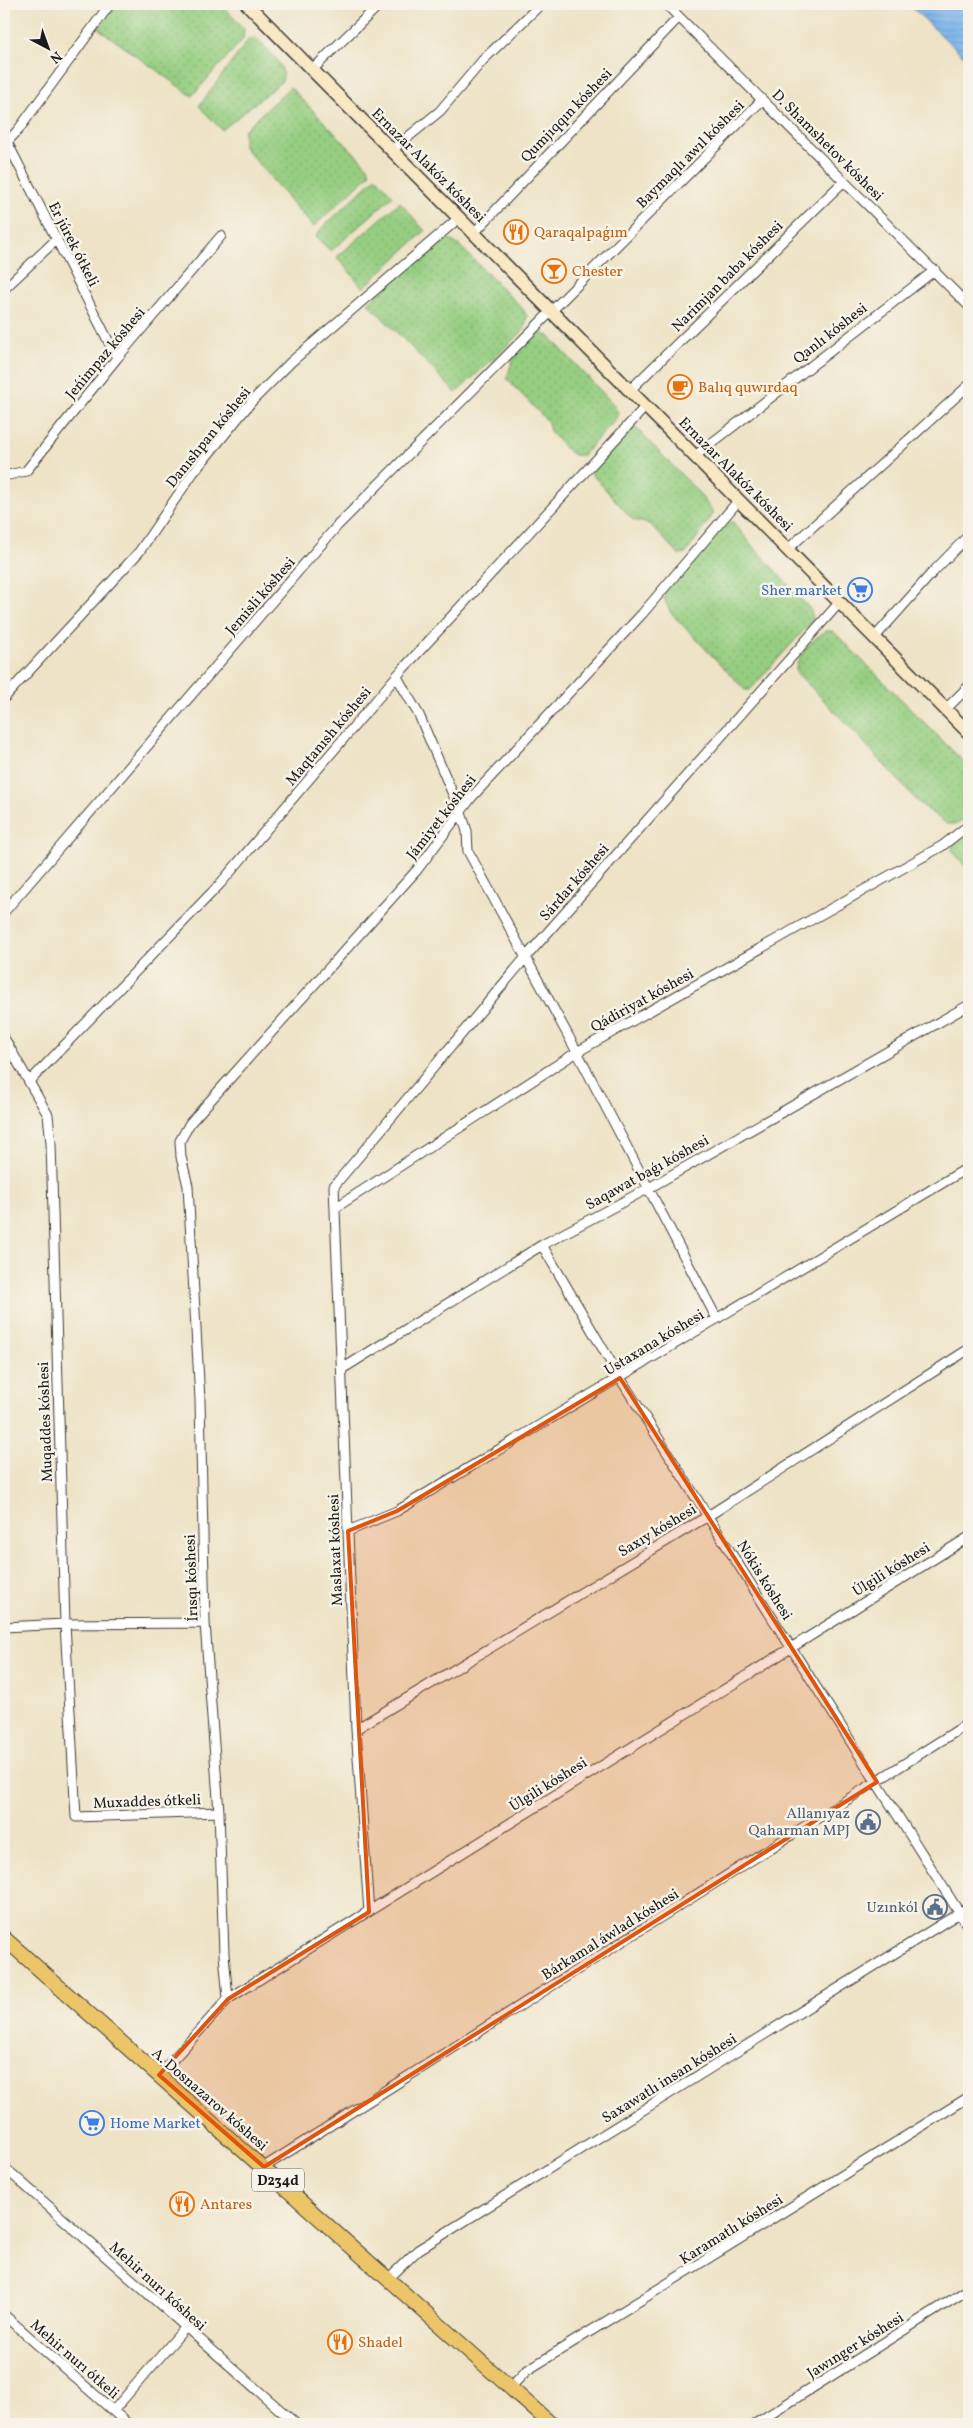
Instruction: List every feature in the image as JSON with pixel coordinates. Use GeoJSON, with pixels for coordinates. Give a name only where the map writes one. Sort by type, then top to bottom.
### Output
{"type":"FeatureCollection","features":[{"type":"Feature","properties":{"kind":"main road","name":"Ernazar Alakóz kóshesi"},"geometry":{"type":"LineString","coordinates":[[247,4],[969,732]]}},
{"type":"Feature","properties":{"kind":"main road","name":"A. Dosnazarov kóshesi"},"geometry":{"type":"LineString","coordinates":[[4,1938],[389,2278],[551,2424]]}},
{"type":"Feature","properties":{"kind":"street"},"geometry":{"type":"LineString","coordinates":[[5,142],[110,4]]}},
{"type":"Feature","properties":{"kind":"street"},"geometry":{"type":"LineString","coordinates":[[312,70],[380,4]]}},
{"type":"Feature","properties":{"kind":"street"},"geometry":{"type":"LineString","coordinates":[[392,150],[440,111],[483,60],[541,4]]}},
{"type":"Feature","properties":{"kind":"street","name":"D. Shamshetov kóshesi"},"geometry":{"type":"LineString","coordinates":[[666,4],[969,306]]}},
{"type":"Feature","properties":{"kind":"street","name":"Qumjıqqın kóshesi"},"geometry":{"type":"LineString","coordinates":[[474,233],[679,17]]}},
{"type":"Feature","properties":{"kind":"street","name":"Baymaqlı awıl kóshesi"},"geometry":{"type":"LineString","coordinates":[[552,312],[762,100]]}},
{"type":"Feature","properties":{"kind":"street","name":"Er júrek ótkeli"},"geometry":{"type":"LineString","coordinates":[[5,142],[57,239],[117,358]]}},
{"type":"Feature","properties":{"kind":"street","name":"Narimjan baba kóshesi"},"geometry":{"type":"LineString","coordinates":[[630,390],[844,181]]}},
{"type":"Feature","properties":{"kind":"street","name":"Danıshpan kóshesi"},"geometry":{"type":"LineString","coordinates":[[4,698],[139,552],[193,473],[252,401],[291,362],[459,218]]}},
{"type":"Feature","properties":{"kind":"street","name":"Jeńimpaz kóshesi"},"geometry":{"type":"LineString","coordinates":[[4,476],[26,471],[117,358],[221,236]]}},
{"type":"Feature","properties":{"kind":"street"},"geometry":{"type":"LineString","coordinates":[[4,289],[57,239]]}},
{"type":"Feature","properties":{"kind":"street","name":"Qanlı kóshesi"},"geometry":{"type":"LineString","coordinates":[[696,456],[934,270]]}},
{"type":"Feature","properties":{"kind":"street","name":"Jemisli kóshesi"},"geometry":{"type":"LineString","coordinates":[[4,912],[338,526],[552,312]]}},
{"type":"Feature","properties":{"kind":"street"},"geometry":{"type":"LineString","coordinates":[[788,549],[969,385]]}},
{"type":"Feature","properties":{"kind":"street","name":"Maqtanısh kóshesi"},"geometry":{"type":"LineString","coordinates":[[29,1082],[220,884],[397,676],[646,406]]}},
{"type":"Feature","properties":{"kind":"street","name":"Jámiyet kóshesi"},"geometry":{"type":"LineString","coordinates":[[180,1157],[180,1141],[190,1122],[417,870],[471,798],[642,614],[738,500]]}},
{"type":"Feature","properties":{"kind":"street"},"geometry":{"type":"LineString","coordinates":[[875,637],[969,535]]}},
{"type":"Feature","properties":{"kind":"street","name":"Sárdar kóshesi"},"geometry":{"type":"LineString","coordinates":[[334,1186],[526,957],[840,602]]}},
{"type":"Feature","properties":{"kind":"street"},"geometry":{"type":"LineString","coordinates":[[397,676],[419,715],[461,813],[468,831],[468,851],[577,1052],[717,1319]]}},
{"type":"Feature","properties":{"kind":"street"},"geometry":{"type":"LineString","coordinates":[[946,709],[969,686]]}},
{"type":"Feature","properties":{"kind":"street","name":"Qádiriyat kóshesi"},"geometry":{"type":"LineString","coordinates":[[335,1208],[577,1052],[942,846],[969,825]]}},
{"type":"Feature","properties":{"kind":"street","name":"Saqawat baǵı kóshesi"},"geometry":{"type":"LineString","coordinates":[[342,1369],[542,1245],[649,1188],[969,1005]]}},
{"type":"Feature","properties":{"kind":"street","name":"Muqaddes kóshesi"},"geometry":{"type":"LineString","coordinates":[[4,1038],[48,1115],[51,1143],[65,1624],[76,1817]]}},
{"type":"Feature","properties":{"kind":"street","name":"Írısqı kóshesi"},"geometry":{"type":"LineString","coordinates":[[180,1157],[188,1186],[199,1380],[205,1623],[219,1812],[224,1954],[228,1999]]}},
{"type":"Feature","properties":{"kind":"street","name":"Ustaxana kóshesi"},"geometry":{"type":"LineString","coordinates":[[348,1531],[396,1511],[969,1167]]}},
{"type":"Feature","properties":{"kind":"street","name":"Maslaxat kóshesi"},"geometry":{"type":"LineString","coordinates":[[334,1186],[356,1729],[369,1912]]}},
{"type":"Feature","properties":{"kind":"street","name":"Nókis kóshesi"},"geometry":{"type":"LineString","coordinates":[[542,1245],[620,1378],[969,1928]]}},
{"type":"Feature","properties":{"kind":"street","name":"Saxıy kóshesi"},"geometry":{"type":"LineString","coordinates":[[356,1729],[708,1516],[969,1349]]}},
{"type":"Feature","properties":{"kind":"street","name":"Úlgili kóshesi"},"geometry":{"type":"LineString","coordinates":[[159,2075],[228,1999],[969,1537]]}},
{"type":"Feature","properties":{"kind":"street"},"geometry":{"type":"LineString","coordinates":[[4,1627],[65,1624],[205,1623]]}},
{"type":"Feature","properties":{"kind":"street","name":"Bárkamal áwlad kóshesi"},"geometry":{"type":"LineString","coordinates":[[264,2168],[969,1723]]}},
{"type":"Feature","properties":{"kind":"street","name":"Muxaddes ótkeli"},"geometry":{"type":"LineString","coordinates":[[76,1817],[219,1812]]}},
{"type":"Feature","properties":{"kind":"street","name":"Saxawatlı insan kóshesi"},"geometry":{"type":"LineString","coordinates":[[389,2278],[418,2250],[969,1907]]}},
{"type":"Feature","properties":{"kind":"street","name":"Karamatlı kóshesi"},"geometry":{"type":"LineString","coordinates":[[510,2388],[526,2371],[969,2097]]}},
{"type":"Feature","properties":{"kind":"street","name":"Mehir nurı kóshesi"},"geometry":{"type":"LineString","coordinates":[[4,2167],[296,2424]]}},
{"type":"Feature","properties":{"kind":"street","name":"Jawınger kóshesi"},"geometry":{"type":"LineString","coordinates":[[755,2424],[969,2289]]}},
{"type":"Feature","properties":{"kind":"street","name":"Mehir nurı ótkeli"},"geometry":{"type":"LineString","coordinates":[[4,2315],[128,2424]]}},
{"type":"Feature","properties":{"kind":"street"},"geometry":{"type":"LineString","coordinates":[[113,2411],[185,2328]]}},
{"type":"Feature","properties":{"kind":"highlighted area"},"geometry":{"type":"Polygon","coordinates":[[[620,1378],[877,1782],[264,2167],[159,2075],[228,1999],[369,1912],[348,1531],[397,1511],[620,1378]]]}},
{"type":"Feature","properties":{"kind":"green space"},"geometry":{"type":"Polygon","coordinates":[[[117,4],[220,4],[244,28],[243,39],[192,96],[99,29],[117,4]]]}},
{"type":"Feature","properties":{"kind":"green space"},"geometry":{"type":"Polygon","coordinates":[[[256,38],[279,63],[283,75],[282,81],[222,130],[199,106],[249,39],[256,38]]]}},
{"type":"Feature","properties":{"kind":"green space"},"geometry":{"type":"Polygon","coordinates":[[[290,87],[368,167],[370,174],[313,227],[244,147],[244,130],[290,87]]]}},
{"type":"Feature","properties":{"kind":"green space"},"geometry":{"type":"Polygon","coordinates":[[[376,177],[393,196],[331,251],[316,237],[320,230],[376,177]]]}},
{"type":"Feature","properties":{"kind":"green space"},"geometry":{"type":"Polygon","coordinates":[[[400,202],[425,231],[363,288],[337,257],[400,202]]]}},
{"type":"Feature","properties":{"kind":"green space"},"geometry":{"type":"Polygon","coordinates":[[[449,239],[460,246],[522,308],[527,316],[524,330],[456,393],[368,303],[430,250],[449,239]]]}},
{"type":"Feature","properties":{"kind":"green space"},"geometry":{"type":"Polygon","coordinates":[[[540,333],[549,336],[613,404],[618,413],[615,420],[583,455],[574,455],[567,450],[550,431],[548,422],[507,379],[514,358],[522,345],[540,333]]]}},
{"type":"Feature","properties":{"kind":"green space"},"geometry":{"type":"Polygon","coordinates":[[[633,425],[698,492],[714,513],[686,553],[679,555],[650,524],[633,520],[589,471],[633,425]]]}},
{"type":"Feature","properties":{"kind":"green space"},"geometry":{"type":"Polygon","coordinates":[[[733,522],[811,610],[813,620],[750,690],[745,690],[671,613],[665,601],[664,593],[718,530],[726,523],[733,522]]]}},
{"type":"Feature","properties":{"kind":"green space"},"geometry":{"type":"Polygon","coordinates":[[[826,631],[833,631],[969,767],[969,814],[957,824],[947,824],[918,802],[850,727],[795,671],[799,658],[806,648],[826,631]]]}},
{"type":"Feature","properties":{"kind":"green space"},"geometry":{"type":"Polygon","coordinates":[[[969,830],[969,871],[952,850],[954,843],[969,830]]]}},
{"type":"Feature","properties":{"kind":"water"},"geometry":{"type":"Polygon","coordinates":[[[908,4],[969,4],[969,61],[908,4]]]}},
{"type":"Feature","properties":{"kind":"place","name":"Qaraqalpaǵım"},"geometry":{"type":"Point","coordinates":[516,232]}},
{"type":"Feature","properties":{"kind":"place","name":"Chester"},"geometry":{"type":"Point","coordinates":[554,271]}},
{"type":"Feature","properties":{"kind":"place","name":"Balıq quwırdaq"},"geometry":{"type":"Point","coordinates":[680,387]}},
{"type":"Feature","properties":{"kind":"place","name":"Sher market"},"geometry":{"type":"Point","coordinates":[860,590]}},
{"type":"Feature","properties":{"kind":"place","name":"Allanıyaz Qaharman MPJ"},"geometry":{"type":"Point","coordinates":[868,1822]}},
{"type":"Feature","properties":{"kind":"place","name":"Uzınkól"},"geometry":{"type":"Point","coordinates":[935,1907]}},
{"type":"Feature","properties":{"kind":"place","name":"Home Market"},"geometry":{"type":"Point","coordinates":[92,2123]}},
{"type":"Feature","properties":{"kind":"place","name":"Antares"},"geometry":{"type":"Point","coordinates":[182,2204]}},
{"type":"Feature","properties":{"kind":"place","name":"Shadel"},"geometry":{"type":"Point","coordinates":[340,2342]}}]}
